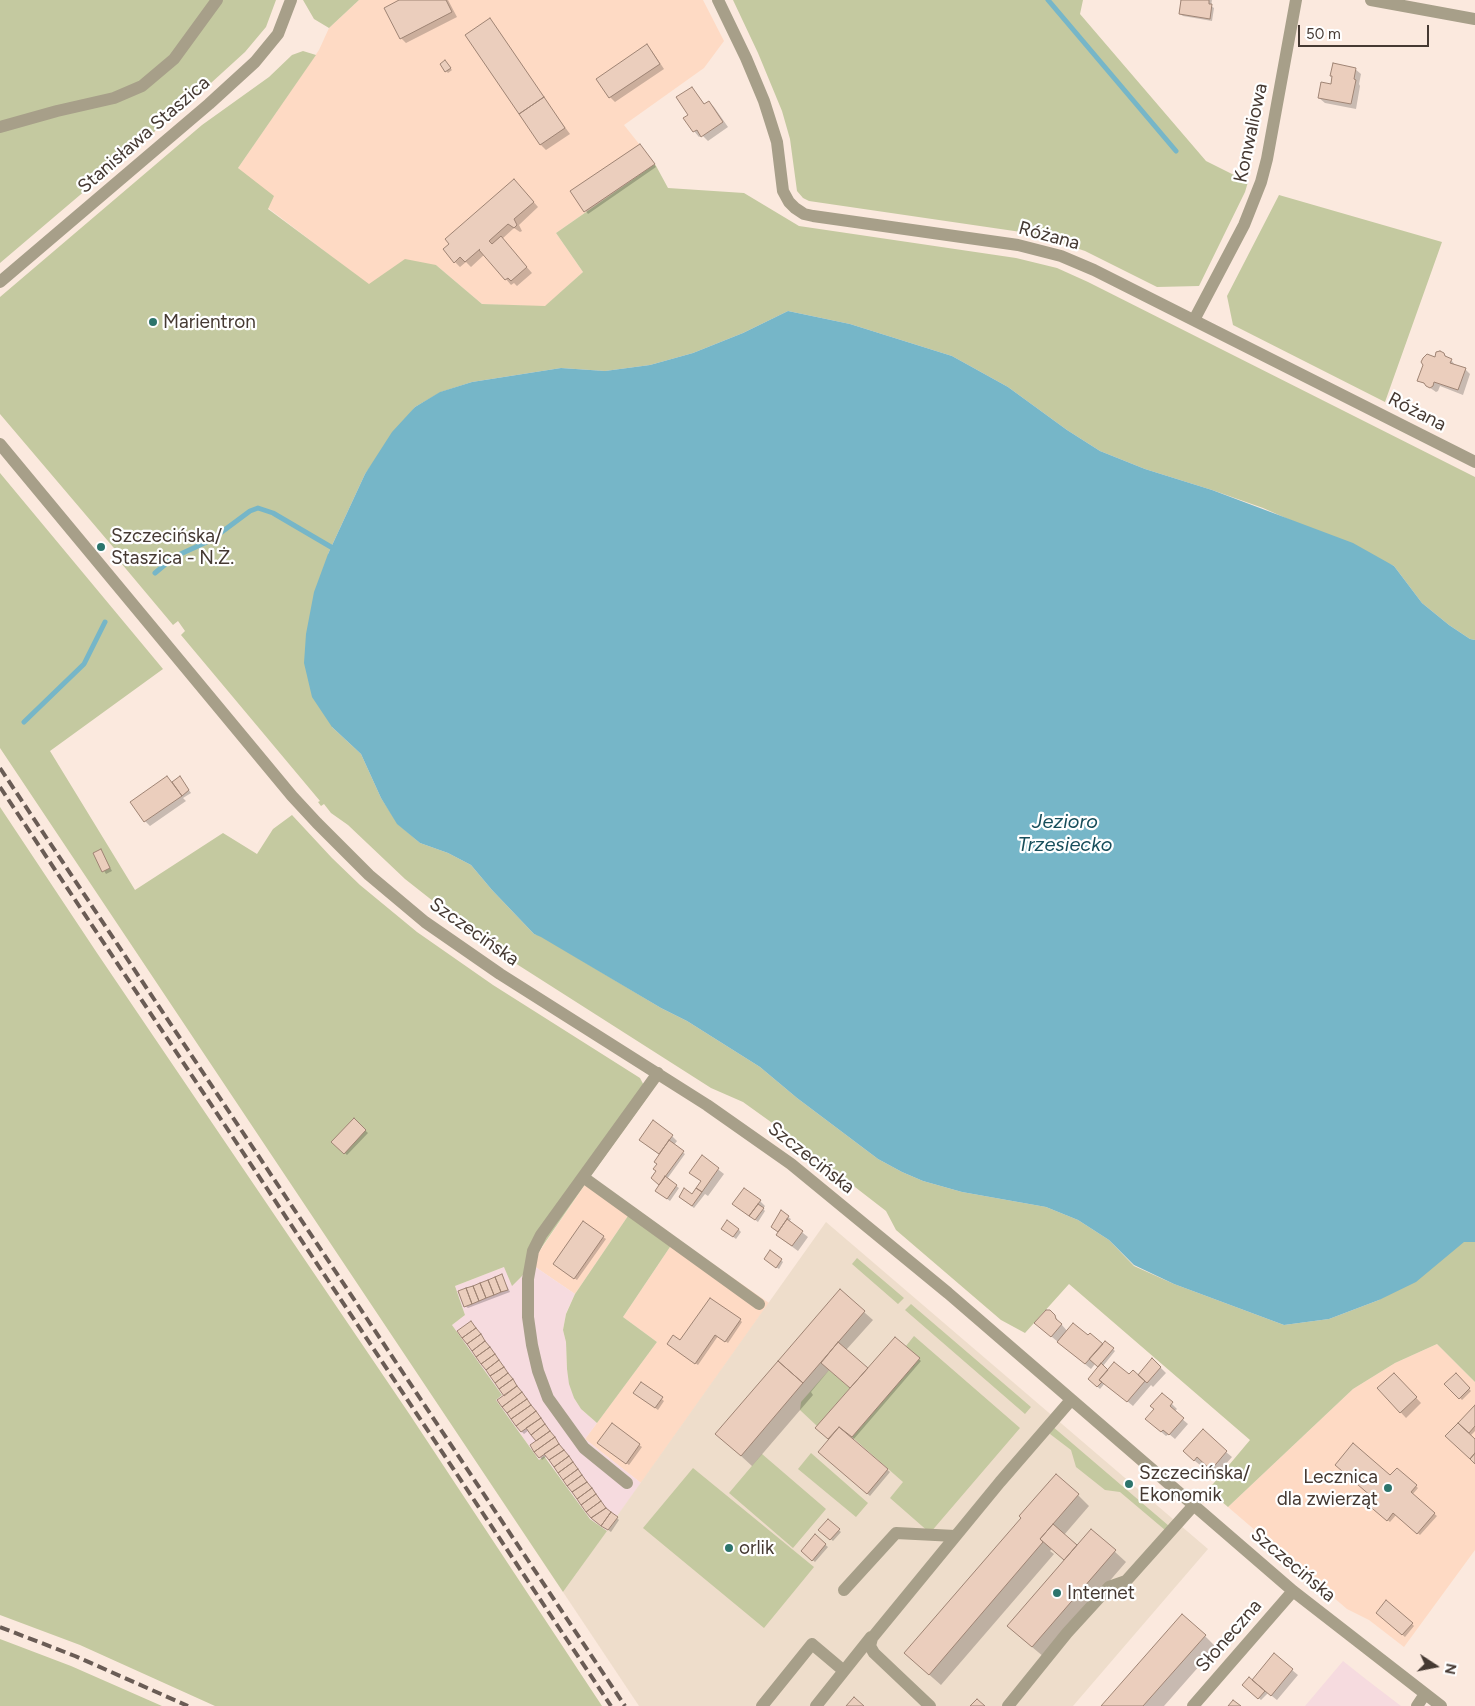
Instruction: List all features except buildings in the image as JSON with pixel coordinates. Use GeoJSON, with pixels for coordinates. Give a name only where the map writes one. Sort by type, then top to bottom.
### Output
{"type":"FeatureCollection","features":[{"type":"Feature","properties":{"kind":"street"},"geometry":{"type":"LineString","coordinates":[[0,127],[114,98],[142,86],[174,59],[217,0]]}},
{"type":"Feature","properties":{"kind":"street","name":"Stanisława Staszica"},"geometry":{"type":"LineString","coordinates":[[0,282],[209,104],[255,62],[267,50],[278,34],[291,0]]}},
{"type":"Feature","properties":{"kind":"street","name":"Różana"},"geometry":{"type":"LineString","coordinates":[[718,0],[746,58],[764,102],[777,142],[783,191],[789,202],[804,214],[1043,250],[1080,263],[1475,462]]}},
{"type":"Feature","properties":{"kind":"street","name":"Konwaliowa"},"geometry":{"type":"LineString","coordinates":[[1194,320],[1244,224],[1261,182],[1267,159],[1296,0]]}},
{"type":"Feature","properties":{"kind":"street"},"geometry":{"type":"LineString","coordinates":[[1371,0],[1475,20]]}},
{"type":"Feature","properties":{"kind":"street","name":"Szczecińska"},"geometry":{"type":"LineString","coordinates":[[0,444],[292,796],[342,849],[376,881],[425,922],[492,969],[658,1073],[753,1136],[821,1188],[1293,1591],[1442,1706]]}},
{"type":"Feature","properties":{"kind":"street"},"geometry":{"type":"LineString","coordinates":[[627,1483],[584,1448],[548,1398],[538,1371],[532,1345],[528,1317],[528,1279],[532,1251],[541,1235],[658,1073]]}},
{"type":"Feature","properties":{"kind":"street"},"geometry":{"type":"LineString","coordinates":[[583,1177],[759,1304]]}},
{"type":"Feature","properties":{"kind":"street"},"geometry":{"type":"LineString","coordinates":[[816,1706],[955,1536],[1071,1400]]}},
{"type":"Feature","properties":{"kind":"street"},"geometry":{"type":"LineString","coordinates":[[1008,1706],[1067,1633],[1108,1587],[1126,1581],[1194,1505]]}},
{"type":"Feature","properties":{"kind":"street"},"geometry":{"type":"LineString","coordinates":[[844,1590],[896,1533],[955,1536]]}},
{"type":"Feature","properties":{"kind":"street","name":"Słoneczna"},"geometry":{"type":"LineString","coordinates":[[1193,1706],[1293,1591]]}},
{"type":"Feature","properties":{"kind":"street"},"geometry":{"type":"LineString","coordinates":[[875,1633],[870,1646],[874,1653],[930,1706]]}},
{"type":"Feature","properties":{"kind":"street"},"geometry":{"type":"LineString","coordinates":[[762,1706],[812,1644],[844,1671]]}},
{"type":"Feature","properties":{"kind":"street"},"geometry":{"type":"LineString","coordinates":[[855,1658],[865,1652],[874,1653]]}},
{"type":"Feature","properties":{"kind":"street"},"geometry":{"type":"LineString","coordinates":[[1417,1706],[1425,1694]]}},
{"type":"Feature","properties":{"kind":"shaded area"},"geometry":{"type":"Polygon","coordinates":[[[359,0],[703,0],[724,41],[704,68],[624,125],[655,164],[556,233],[583,272],[545,307],[482,304],[436,265],[369,285],[268,208],[238,168],[319,50],[329,28],[359,0]]]}},
{"type":"Feature","properties":{"kind":"shaded area"},"geometry":{"type":"Polygon","coordinates":[[[590,1177],[634,1207],[575,1294],[531,1264],[590,1177]]]}},
{"type":"Feature","properties":{"kind":"shaded area"},"geometry":{"type":"Polygon","coordinates":[[[826,1222],[1208,1549],[1073,1706],[639,1706],[563,1592],[826,1222]]]}},
{"type":"Feature","properties":{"kind":"shaded area"},"geometry":{"type":"Polygon","coordinates":[[[676,1238],[769,1303],[641,1483],[585,1439],[657,1342],[623,1317],[676,1238]]]}},
{"type":"Feature","properties":{"kind":"shaded area"},"geometry":{"type":"Polygon","coordinates":[[[531,1264],[575,1294],[566,1313],[563,1330],[566,1342],[567,1369],[574,1398],[581,1409],[597,1423],[585,1439],[641,1483],[607,1531],[590,1519],[545,1456],[539,1460],[496,1400],[502,1395],[452,1325],[465,1315],[455,1286],[504,1267],[531,1264]]]}},
{"type":"Feature","properties":{"kind":"shaded area"},"geometry":{"type":"Polygon","coordinates":[[[1437,1344],[1475,1382],[1475,1550],[1404,1647],[1369,1620],[1347,1609],[1228,1507],[1353,1389],[1395,1363],[1437,1344]]]}},
{"type":"Feature","properties":{"kind":"shaded area"},"geometry":{"type":"Polygon","coordinates":[[[1343,1661],[1367,1680],[1401,1706],[1305,1706],[1343,1661]]]}},
{"type":"Feature","properties":{"kind":"green space"},"geometry":{"type":"Polygon","coordinates":[[[0,0],[276,0],[266,27],[245,52],[200,93],[0,263],[0,0]]]}},
{"type":"Feature","properties":{"kind":"green space"},"geometry":{"type":"Polygon","coordinates":[[[303,0],[359,0],[329,28],[314,19],[303,0]]]}},
{"type":"Feature","properties":{"kind":"green space"},"geometry":{"type":"Polygon","coordinates":[[[733,0],[1083,0],[1080,14],[1206,161],[1248,182],[1245,192],[1199,286],[1157,287],[1085,251],[1046,238],[1021,232],[809,201],[803,198],[797,191],[790,139],[782,111],[733,0]]]}},
{"type":"Feature","properties":{"kind":"green space"},"geometry":{"type":"Polygon","coordinates":[[[303,51],[316,55],[238,168],[274,196],[268,209],[369,284],[405,259],[436,265],[482,304],[545,306],[583,272],[556,233],[655,164],[668,188],[744,193],[799,226],[1016,258],[1057,268],[1475,477],[1475,640],[1470,639],[1449,625],[1422,603],[1394,566],[1263,508],[1145,469],[1100,451],[1067,430],[1008,387],[952,356],[850,324],[788,311],[743,333],[693,353],[650,365],[605,371],[561,368],[472,382],[441,392],[415,407],[365,474],[328,554],[332,727],[361,754],[381,798],[398,824],[420,843],[448,853],[471,865],[534,934],[541,936],[661,1008],[687,1021],[760,1067],[797,1098],[878,1159],[902,1172],[923,1181],[962,1192],[1046,1207],[1078,1220],[1109,1240],[1134,1266],[1174,1284],[1284,1325],[1329,1319],[1379,1300],[1475,1195],[1475,1382],[1437,1344],[1395,1363],[1353,1389],[1228,1507],[1208,1490],[1250,1440],[1069,1284],[1025,1333],[1001,1320],[896,1230],[886,1211],[796,1140],[743,1102],[711,1088],[504,956],[486,939],[405,879],[348,825],[331,813],[324,804],[321,806],[318,802],[320,801],[181,635],[185,631],[178,621],[173,625],[116,557],[119,554],[0,414],[0,297],[202,125],[269,77],[292,55],[303,51]]]}},
{"type":"Feature","properties":{"kind":"green space"},"geometry":{"type":"Polygon","coordinates":[[[1279,195],[1442,242],[1385,402],[1233,325],[1227,296],[1279,195]]]}},
{"type":"Feature","properties":{"kind":"green space"},"geometry":{"type":"Polygon","coordinates":[[[0,473],[163,669],[50,751],[135,890],[223,833],[257,854],[273,829],[292,815],[360,885],[417,932],[493,985],[640,1078],[649,1095],[522,1276],[512,1286],[504,1267],[455,1286],[465,1315],[452,1325],[502,1395],[496,1400],[539,1460],[544,1456],[590,1519],[607,1531],[563,1592],[0,748],[0,473]]]}},
{"type":"Feature","properties":{"kind":"green space"},"geometry":{"type":"Polygon","coordinates":[[[0,807],[410,1415],[602,1706],[215,1706],[80,1645],[0,1615],[0,807]]]}},
{"type":"Feature","properties":{"kind":"green space"},"geometry":{"type":"Polygon","coordinates":[[[634,1207],[676,1238],[623,1317],[657,1342],[597,1423],[581,1409],[574,1398],[569,1384],[566,1342],[563,1330],[566,1314],[575,1294],[634,1207]]]}},
{"type":"Feature","properties":{"kind":"green space"},"geometry":{"type":"Polygon","coordinates":[[[857,1258],[904,1298],[898,1304],[852,1264],[857,1258]]]}},
{"type":"Feature","properties":{"kind":"green space"},"geometry":{"type":"Polygon","coordinates":[[[911,1304],[1031,1407],[1025,1414],[905,1310],[911,1304]]]}},
{"type":"Feature","properties":{"kind":"green space"},"geometry":{"type":"Polygon","coordinates":[[[914,1336],[1020,1428],[930,1533],[890,1498],[903,1482],[852,1437],[919,1359],[906,1346],[914,1336]]]}},
{"type":"Feature","properties":{"kind":"green space"},"geometry":{"type":"Polygon","coordinates":[[[829,1370],[850,1388],[817,1426],[800,1410],[801,1402],[829,1370]]]}},
{"type":"Feature","properties":{"kind":"green space"},"geometry":{"type":"Polygon","coordinates":[[[1052,1426],[1169,1526],[1165,1530],[1120,1492],[1105,1490],[1076,1467],[1071,1450],[1050,1434],[1052,1426]]]}},
{"type":"Feature","properties":{"kind":"green space"},"geometry":{"type":"Polygon","coordinates":[[[811,1453],[868,1503],[856,1517],[798,1469],[811,1453]]]}},
{"type":"Feature","properties":{"kind":"green space"},"geometry":{"type":"Polygon","coordinates":[[[762,1454],[826,1509],[793,1548],[729,1493],[762,1454]]]}},
{"type":"Feature","properties":{"kind":"green space","name":"orlik"},"geometry":{"type":"Polygon","coordinates":[[[693,1468],[814,1567],[764,1628],[643,1528],[693,1468]]]}},
{"type":"Feature","properties":{"kind":"green space"},"geometry":{"type":"Polygon","coordinates":[[[0,1639],[71,1666],[162,1706],[0,1706],[0,1639]]]}},
{"type":"Feature","properties":{"kind":"water","name":"Jezioro Trzesiecko"},"geometry":{"type":"Polygon","coordinates":[[[788,311],[850,324],[952,356],[1008,387],[1067,430],[1100,451],[1145,469],[1212,490],[1353,543],[1394,566],[1422,603],[1449,625],[1470,639],[1475,640],[1475,1242],[1464,1242],[1416,1282],[1379,1300],[1329,1319],[1284,1325],[1174,1284],[1134,1265],[1109,1240],[1078,1220],[1046,1207],[962,1192],[923,1181],[878,1159],[797,1098],[760,1067],[687,1021],[661,1008],[534,934],[471,865],[448,853],[420,843],[397,824],[381,798],[361,754],[332,727],[312,697],[304,663],[306,634],[314,592],[328,554],[365,474],[392,432],[415,407],[440,392],[472,382],[561,368],[605,371],[650,365],[693,353],[743,333],[788,311]]]}},
{"type":"Feature","properties":{"kind":"waterway"},"geometry":{"type":"LineString","coordinates":[[1048,0],[1176,151]]}},
{"type":"Feature","properties":{"kind":"waterway"},"geometry":{"type":"LineString","coordinates":[[155,573],[174,557],[211,540],[250,511],[258,508],[273,513],[331,547]]}},
{"type":"Feature","properties":{"kind":"waterway"},"geometry":{"type":"LineString","coordinates":[[24,722],[84,664],[105,622]]}},
{"type":"Feature","properties":{"kind":"railway"},"geometry":{"type":"LineString","coordinates":[[0,768],[625,1706]]}},
{"type":"Feature","properties":{"kind":"railway"},"geometry":{"type":"LineString","coordinates":[[0,787],[611,1706]]}},
{"type":"Feature","properties":{"kind":"railway"},"geometry":{"type":"LineString","coordinates":[[0,1627],[75,1656],[188,1706]]}},
{"type":"Feature","properties":{"kind":"place","name":"Marientron"},"geometry":{"type":"Point","coordinates":[153,322]}},
{"type":"Feature","properties":{"kind":"place","name":"Szczecińska/ Staszica - N.Ż."},"geometry":{"type":"Point","coordinates":[101,547]}},
{"type":"Feature","properties":{"kind":"place","name":"Szczecińska/ Ekonomik"},"geometry":{"type":"Point","coordinates":[1129,1484]}},
{"type":"Feature","properties":{"kind":"place","name":"Lecznica dla zwierząt"},"geometry":{"type":"Point","coordinates":[1388,1488]}},
{"type":"Feature","properties":{"kind":"place","name":"orlik"},"geometry":{"type":"Point","coordinates":[729,1548]}},
{"type":"Feature","properties":{"kind":"place","name":"Internet"},"geometry":{"type":"Point","coordinates":[1057,1593]}}]}
